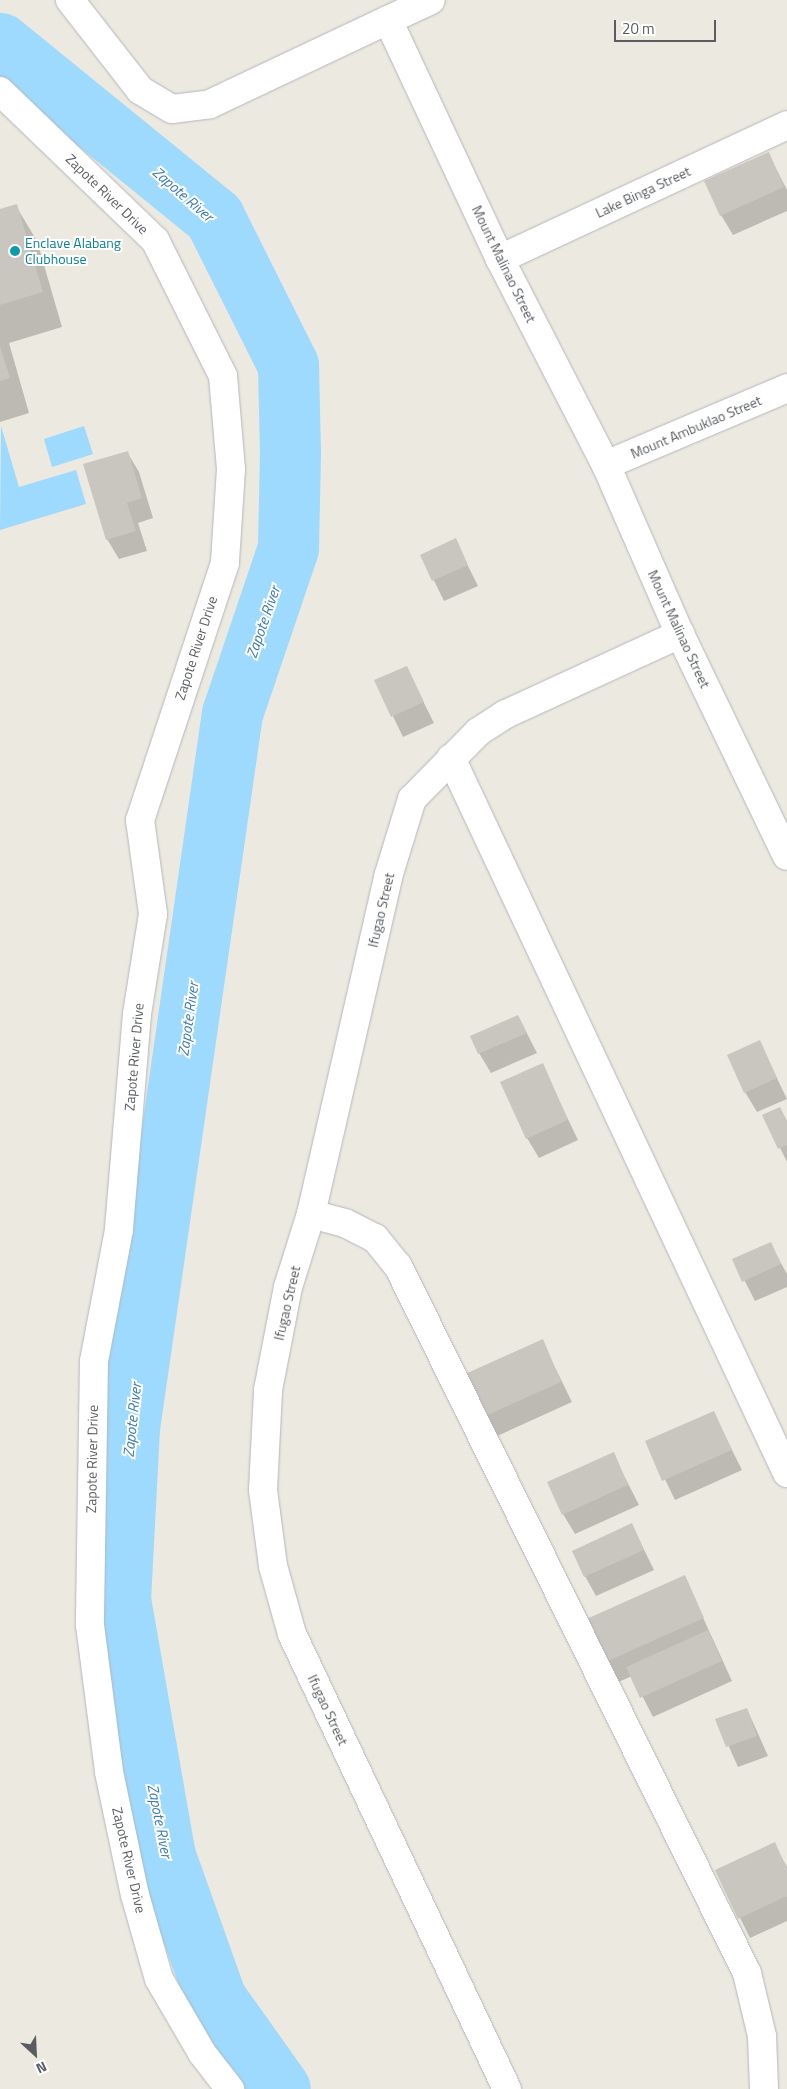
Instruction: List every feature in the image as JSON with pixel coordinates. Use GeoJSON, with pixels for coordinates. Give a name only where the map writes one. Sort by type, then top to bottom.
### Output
{"type":"FeatureCollection","features":[{"type":"Feature","properties":{"kind":"street"},"geometry":{"type":"LineString","coordinates":[[70,0],[140,90],[172,110],[210,104],[432,0]]}},
{"type":"Feature","properties":{"kind":"street","name":"Mount Malinao Street"},"geometry":{"type":"LineString","coordinates":[[388,20],[500,260],[606,465],[680,634],[787,856]]}},
{"type":"Feature","properties":{"kind":"street","name":"Zapote River Drive"},"geometry":{"type":"LineString","coordinates":[[0,91],[155,240],[223,376],[231,469],[224,563],[140,820],[153,914],[137,1014],[119,1230],[94,1361],[90,1625],[109,1772],[135,1895],[159,1979],[202,2052],[230,2089]]}},
{"type":"Feature","properties":{"kind":"street","name":"Lake Binga Street"},"geometry":{"type":"LineString","coordinates":[[500,260],[787,125]]}},
{"type":"Feature","properties":{"kind":"street","name":"Mount Ambuklao Street"},"geometry":{"type":"LineString","coordinates":[[606,465],[787,388]]}},
{"type":"Feature","properties":{"kind":"street","name":"Ifugao Street"},"geometry":{"type":"LineString","coordinates":[[507,2089],[292,1634],[272,1566],[263,1490],[268,1390],[288,1287],[312,1214],[388,877],[412,799],[478,732],[506,714],[680,634]]}},
{"type":"Feature","properties":{"kind":"street"},"geometry":{"type":"LineString","coordinates":[[451,758],[787,1473]]}},
{"type":"Feature","properties":{"kind":"street"},"geometry":{"type":"LineString","coordinates":[[312,1214],[345,1223],[374,1238],[398,1266],[747,1973],[762,2036],[764,2089]]}},
{"type":"Feature","properties":{"kind":"water"},"geometry":{"type":"Polygon","coordinates":[[[1,426],[19,487],[76,470],[86,504],[0,530],[1,426]]]}},
{"type":"Feature","properties":{"kind":"water"},"geometry":{"type":"Polygon","coordinates":[[[84,426],[93,454],[52,467],[44,439],[84,426]]]}},
{"type":"Feature","properties":{"kind":"building"},"geometry":{"type":"Polygon","coordinates":[[[769,152],[784,187],[720,216],[704,181],[769,152]]]}},
{"type":"Feature","properties":{"kind":"building","name":"Enclave Alabang Clubhouse"},"geometry":{"type":"Polygon","coordinates":[[[17,204],[43,292],[0,305],[0,209],[17,204]]]}},
{"type":"Feature","properties":{"kind":"building"},"geometry":{"type":"Polygon","coordinates":[[[0,346],[10,378],[0,381],[0,346]]]}},
{"type":"Feature","properties":{"kind":"building"},"geometry":{"type":"Polygon","coordinates":[[[128,451],[142,498],[127,503],[136,531],[106,540],[83,464],[128,451]]]}},
{"type":"Feature","properties":{"kind":"building"},"geometry":{"type":"Polygon","coordinates":[[[456,538],[468,565],[432,581],[420,555],[456,538]]]}},
{"type":"Feature","properties":{"kind":"building"},"geometry":{"type":"Polygon","coordinates":[[[407,666],[424,702],[391,717],[374,680],[407,666]]]}},
{"type":"Feature","properties":{"kind":"building"},"geometry":{"type":"Polygon","coordinates":[[[518,1015],[527,1033],[478,1054],[470,1036],[518,1015]]]}},
{"type":"Feature","properties":{"kind":"building"},"geometry":{"type":"Polygon","coordinates":[[[760,1040],[777,1078],[744,1093],[727,1055],[760,1040]]]}},
{"type":"Feature","properties":{"kind":"building"},"geometry":{"type":"Polygon","coordinates":[[[543,1063],[568,1120],[526,1139],[500,1082],[543,1063]]]}},
{"type":"Feature","properties":{"kind":"building"},"geometry":{"type":"Polygon","coordinates":[[[780,1107],[787,1122],[787,1145],[778,1149],[762,1115],[780,1107]]]}},
{"type":"Feature","properties":{"kind":"building"},"geometry":{"type":"Polygon","coordinates":[[[771,1242],[781,1264],[742,1282],[732,1259],[771,1242]]]}},
{"type":"Feature","properties":{"kind":"building"},"geometry":{"type":"Polygon","coordinates":[[[543,1339],[561,1382],[483,1417],[463,1375],[543,1339]]]}},
{"type":"Feature","properties":{"kind":"building"},"geometry":{"type":"Polygon","coordinates":[[[714,1411],[732,1450],[662,1481],[645,1441],[714,1411]]]}},
{"type":"Feature","properties":{"kind":"building"},"geometry":{"type":"Polygon","coordinates":[[[614,1452],[628,1485],[562,1515],[547,1482],[614,1452]]]}},
{"type":"Feature","properties":{"kind":"building"},"geometry":{"type":"Polygon","coordinates":[[[632,1523],[644,1550],[584,1577],[572,1551],[632,1523]]]}},
{"type":"Feature","properties":{"kind":"building"},"geometry":{"type":"Polygon","coordinates":[[[685,1575],[704,1618],[601,1664],[582,1621],[685,1575]]]}},
{"type":"Feature","properties":{"kind":"building"},"geometry":{"type":"Polygon","coordinates":[[[708,1630],[722,1661],[640,1698],[626,1667],[708,1630]]]}},
{"type":"Feature","properties":{"kind":"building"},"geometry":{"type":"Polygon","coordinates":[[[747,1708],[757,1736],[726,1747],[715,1719],[747,1708]]]}},
{"type":"Feature","properties":{"kind":"building"},"geometry":{"type":"Polygon","coordinates":[[[775,1842],[787,1869],[787,1896],[738,1919],[715,1870],[775,1842]]]}},
{"type":"Feature","properties":{"kind":"waterway","name":"Zapote River"},"geometry":{"type":"LineString","coordinates":[[0,43],[214,217],[288,365],[290,452],[288,548],[232,713],[129,1428],[120,1599],[165,1856],[216,1999],[280,2089]]}},
{"type":"Feature","properties":{"kind":"place","name":"Enclave Alabang Clubhouse"},"geometry":{"type":"Point","coordinates":[15,251]}}]}
